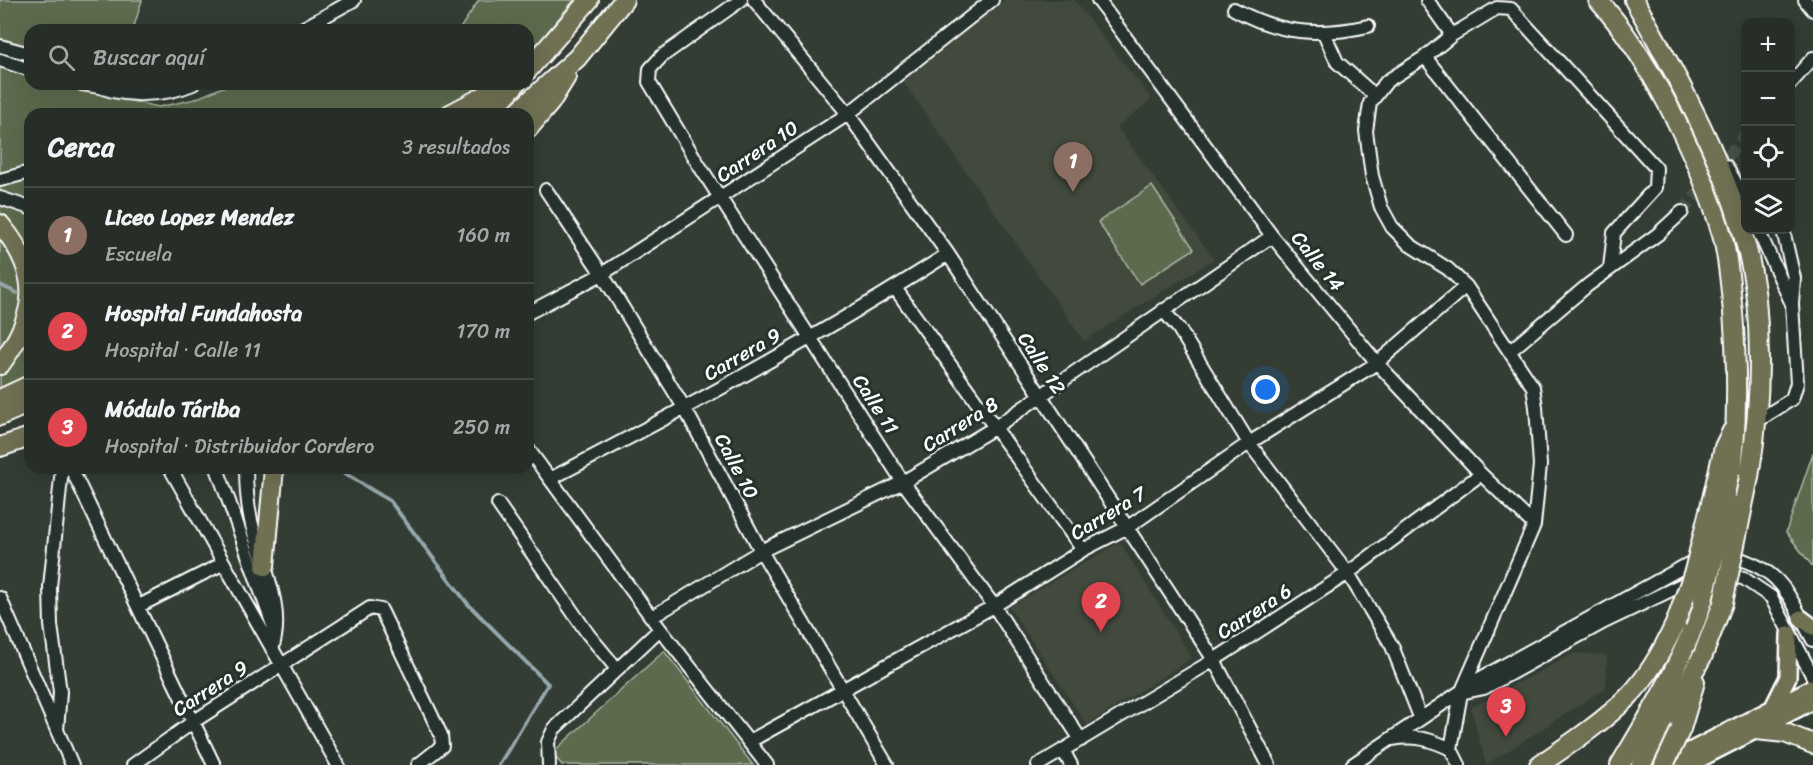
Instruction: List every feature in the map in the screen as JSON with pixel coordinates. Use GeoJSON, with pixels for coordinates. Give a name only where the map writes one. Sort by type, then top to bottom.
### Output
{"type":"FeatureCollection","features":[{"type":"Feature","properties":{"kind":"highway"},"geometry":{"type":"LineString","coordinates":[[534,63],[589,0]]}},
{"type":"Feature","properties":{"kind":"highway"},"geometry":{"type":"LineString","coordinates":[[534,122],[550,103],[577,58],[624,0]]}},
{"type":"Feature","properties":{"kind":"highway"},"geometry":{"type":"LineString","coordinates":[[1598,0],[1620,23],[1654,76],[1700,172],[1722,236],[1728,267],[1735,343],[1737,421],[1703,600],[1641,765]]}},
{"type":"Feature","properties":{"kind":"highway"},"geometry":{"type":"LineString","coordinates":[[1634,0],[1704,130],[1741,232],[1756,298],[1759,420],[1749,477],[1723,603],[1702,655],[1681,729],[1663,765]]}},
{"type":"Feature","properties":{"kind":"highway"},"geometry":{"type":"LineString","coordinates":[[522,108],[577,58]]}},
{"type":"Feature","properties":{"kind":"highway"},"geometry":{"type":"LineString","coordinates":[[461,108],[496,90]]}},
{"type":"Feature","properties":{"kind":"highway"},"geometry":{"type":"LineString","coordinates":[[494,108],[511,90]]}},
{"type":"Feature","properties":{"kind":"highway"},"geometry":{"type":"LineString","coordinates":[[0,224],[24,261]]}},
{"type":"Feature","properties":{"kind":"highway"},"geometry":{"type":"LineString","coordinates":[[0,365],[24,326]]}},
{"type":"Feature","properties":{"kind":"highway"},"geometry":{"type":"LineString","coordinates":[[0,399],[24,388]]}},
{"type":"Feature","properties":{"kind":"highway"},"geometry":{"type":"LineString","coordinates":[[0,416],[24,406]]}},
{"type":"Feature","properties":{"kind":"highway"},"geometry":{"type":"LineString","coordinates":[[0,447],[24,439]]}},
{"type":"Feature","properties":{"kind":"highway"},"geometry":{"type":"LineString","coordinates":[[265,566],[273,474]]}},
{"type":"Feature","properties":{"kind":"highway"},"geometry":{"type":"LineString","coordinates":[[1539,765],[1629,696],[1662,651],[1676,622],[1720,502]]}},
{"type":"Feature","properties":{"kind":"highway"},"geometry":{"type":"LineString","coordinates":[[1620,765],[1702,655]]}},
{"type":"Feature","properties":{"kind":"highway"},"geometry":{"type":"LineString","coordinates":[[1756,730],[1785,733],[1813,744]]}},
{"type":"Feature","properties":{"kind":"main road"},"geometry":{"type":"LineString","coordinates":[[1772,709],[1788,677],[1789,634]]}},
{"type":"Feature","properties":{"kind":"main road"},"geometry":{"type":"LineString","coordinates":[[1663,765],[1813,687]]}},
{"type":"Feature","properties":{"kind":"main road"},"geometry":{"type":"LineString","coordinates":[[1688,765],[1813,701]]}},
{"type":"Feature","properties":{"kind":"street"},"geometry":{"type":"LineString","coordinates":[[311,24],[354,0]]}},
{"type":"Feature","properties":{"kind":"street","name":"Calle 11"},"geometry":{"type":"LineString","coordinates":[[741,0],[662,56],[650,69],[650,82],[697,162],[903,482],[994,606],[1081,740]]}},
{"type":"Feature","properties":{"kind":"street","name":"Calle 12"},"geometry":{"type":"LineString","coordinates":[[754,0],[848,114],[948,254],[1214,660],[1269,765]]}},
{"type":"Feature","properties":{"kind":"street","name":"Carrera 10"},"geometry":{"type":"LineString","coordinates":[[534,310],[602,274],[848,114],[993,0]]}},
{"type":"Feature","properties":{"kind":"street","name":"Calle 14"},"geometry":{"type":"LineString","coordinates":[[1098,0],[1272,236],[1377,363],[1481,474],[1534,525]]}},
{"type":"Feature","properties":{"kind":"street"},"geometry":{"type":"LineString","coordinates":[[1427,0],[1452,35]]}},
{"type":"Feature","properties":{"kind":"street"},"geometry":{"type":"LineString","coordinates":[[1805,0],[1813,10]]}},
{"type":"Feature","properties":{"kind":"street"},"geometry":{"type":"LineString","coordinates":[[1459,765],[1451,749],[1461,693],[1534,525],[1540,465],[1536,407],[1533,387],[1466,286],[1448,268],[1410,245],[1392,226],[1381,207],[1372,176],[1366,130],[1370,103],[1374,95],[1394,76],[1425,57],[1452,35],[1497,8],[1511,9],[1656,168],[1655,188],[1614,233],[1610,268]]}},
{"type":"Feature","properties":{"kind":"street"},"geometry":{"type":"LineString","coordinates":[[1234,9],[1257,22],[1324,33],[1368,26]]}},
{"type":"Feature","properties":{"kind":"street"},"geometry":{"type":"LineString","coordinates":[[1324,33],[1337,62],[1374,95]]}},
{"type":"Feature","properties":{"kind":"street"},"geometry":{"type":"LineString","coordinates":[[0,46],[24,52]]}},
{"type":"Feature","properties":{"kind":"street"},"geometry":{"type":"LineString","coordinates":[[1425,57],[1566,236]]}},
{"type":"Feature","properties":{"kind":"street"},"geometry":{"type":"LineString","coordinates":[[0,60],[24,68]]}},
{"type":"Feature","properties":{"kind":"street"},"geometry":{"type":"LineString","coordinates":[[1795,80],[1812,62]]}},
{"type":"Feature","properties":{"kind":"street"},"geometry":{"type":"LineString","coordinates":[[121,90],[151,95],[177,90]]}},
{"type":"Feature","properties":{"kind":"street"},"geometry":{"type":"LineString","coordinates":[[1704,130],[1741,193]]}},
{"type":"Feature","properties":{"kind":"street"},"geometry":{"type":"LineString","coordinates":[[0,180],[24,174]]}},
{"type":"Feature","properties":{"kind":"street","name":"Calle 10"},"geometry":{"type":"LineString","coordinates":[[546,190],[602,274],[685,409],[760,551],[887,765]]}},
{"type":"Feature","properties":{"kind":"street"},"geometry":{"type":"LineString","coordinates":[[0,198],[24,206]]}},
{"type":"Feature","properties":{"kind":"street"},"geometry":{"type":"LineString","coordinates":[[1510,351],[1610,268],[1658,234],[1682,212]]}},
{"type":"Feature","properties":{"kind":"street"},"geometry":{"type":"LineString","coordinates":[[1760,234],[1792,304]]}},
{"type":"Feature","properties":{"kind":"street"},"geometry":{"type":"LineString","coordinates":[[1759,420],[1792,399],[1797,383],[1792,304],[1794,278],[1784,234]]}},
{"type":"Feature","properties":{"kind":"street","name":"Carrera 8"},"geometry":{"type":"LineString","coordinates":[[652,617],[760,551],[903,482],[994,428],[1272,236]]}},
{"type":"Feature","properties":{"kind":"street","name":"Carrera 9"},"geometry":{"type":"LineString","coordinates":[[550,479],[685,409],[895,288],[948,254]]}},
{"type":"Feature","properties":{"kind":"street","name":"Carrera 7"},"geometry":{"type":"LineString","coordinates":[[750,741],[994,606],[1083,550],[1128,527],[1249,443],[1377,363],[1466,286]]}},
{"type":"Feature","properties":{"kind":"street"},"geometry":{"type":"LineString","coordinates":[[895,288],[1083,550]]}},
{"type":"Feature","properties":{"kind":"street"},"geometry":{"type":"LineString","coordinates":[[1163,310],[1179,329],[1249,443],[1348,573],[1392,646],[1420,717]]}},
{"type":"Feature","properties":{"kind":"street"},"geometry":{"type":"LineString","coordinates":[[534,457],[660,628],[767,765]]}},
{"type":"Feature","properties":{"kind":"street"},"geometry":{"type":"LineString","coordinates":[[57,730],[60,692],[51,625],[50,588],[61,474]]}},
{"type":"Feature","properties":{"kind":"street"},"geometry":{"type":"LineString","coordinates":[[74,474],[214,765]]}},
{"type":"Feature","properties":{"kind":"street"},"geometry":{"type":"LineString","coordinates":[[173,474],[338,765]]}},
{"type":"Feature","properties":{"kind":"street"},"geometry":{"type":"LineString","coordinates":[[219,474],[269,620],[277,633]]}},
{"type":"Feature","properties":{"kind":"street"},"geometry":{"type":"LineString","coordinates":[[247,474],[253,530],[274,595],[277,633],[272,650]]}},
{"type":"Feature","properties":{"kind":"street","name":"Carrera 6"},"geometry":{"type":"LineString","coordinates":[[1038,765],[1214,660],[1348,573],[1481,474]]}},
{"type":"Feature","properties":{"kind":"street"},"geometry":{"type":"LineString","coordinates":[[498,504],[588,634],[617,669]]}},
{"type":"Feature","properties":{"kind":"street"},"geometry":{"type":"LineString","coordinates":[[1352,765],[1481,678],[1704,556],[1723,554],[1749,561],[1772,573],[1782,584],[1807,623],[1813,640]]}},
{"type":"Feature","properties":{"kind":"street"},"geometry":{"type":"LineString","coordinates":[[139,606],[224,563]]}},
{"type":"Feature","properties":{"kind":"street"},"geometry":{"type":"LineString","coordinates":[[1461,693],[1484,688],[1604,621],[1676,585],[1715,575],[1743,578],[1758,586],[1771,597],[1813,677]]}},
{"type":"Feature","properties":{"kind":"street"},"geometry":{"type":"LineString","coordinates":[[0,598],[72,765]]}},
{"type":"Feature","properties":{"kind":"street","name":"Carrera 9"},"geometry":{"type":"LineString","coordinates":[[133,765],[193,722],[370,608],[381,610],[441,735],[442,746],[434,755],[418,765]]}},
{"type":"Feature","properties":{"kind":"street"},"geometry":{"type":"LineString","coordinates":[[549,765],[548,742],[554,729],[660,628]]}},
{"type":"Feature","properties":{"kind":"street"},"geometry":{"type":"LineString","coordinates":[[1389,739],[1431,739],[1451,749]]}},
{"type":"Feature","properties":{"kind":"street"},"geometry":{"type":"LineString","coordinates":[[1063,750],[1071,765]]}},
{"type":"Feature","properties":{"kind":"shaded area"},"geometry":{"type":"Polygon","coordinates":[[[1005,0],[1074,0],[1152,99],[1117,127],[1214,259],[1084,341],[902,80],[1005,0]]]}},
{"type":"Feature","properties":{"kind":"shaded area"},"geometry":{"type":"Polygon","coordinates":[[[1120,542],[1192,658],[1087,725],[1009,607],[1120,542]]]}},
{"type":"Feature","properties":{"kind":"shaded area"},"geometry":{"type":"Polygon","coordinates":[[[1574,653],[1607,655],[1606,688],[1486,765],[1471,708],[1574,653]]]}},
{"type":"Feature","properties":{"kind":"green space"},"geometry":{"type":"Polygon","coordinates":[[[0,0],[142,0],[135,24],[24,24],[24,90],[114,90],[112,97],[159,107],[195,99],[216,90],[496,90],[480,108],[24,108],[24,382],[0,394],[0,0]]]}},
{"type":"Feature","properties":{"kind":"green space"},"geometry":{"type":"Polygon","coordinates":[[[479,0],[574,0],[534,49],[534,24],[463,24],[479,0]]]}},
{"type":"Feature","properties":{"kind":"green space"},"geometry":{"type":"Polygon","coordinates":[[[1152,186],[1194,249],[1140,284],[1098,222],[1152,186]]]}},
{"type":"Feature","properties":{"kind":"green space"},"geometry":{"type":"Polygon","coordinates":[[[1813,453],[1813,567],[1786,532],[1813,453]]]}},
{"type":"Feature","properties":{"kind":"green space"},"geometry":{"type":"Polygon","coordinates":[[[664,651],[753,765],[562,765],[552,753],[664,651]]]}},
{"type":"Feature","properties":{"kind":"waterway"},"geometry":{"type":"LineString","coordinates":[[0,285],[17,293]]}},
{"type":"Feature","properties":{"kind":"waterway"},"geometry":{"type":"LineString","coordinates":[[346,474],[390,501],[467,603],[548,684],[499,765]]}},
{"type":"Feature","properties":{"kind":"tunnel"},"geometry":{"type":"LineString","coordinates":[[1682,212],[1741,140]]}},
{"type":"Feature","properties":{"kind":"place","name":"Liceo Lopez Mendez"},"geometry":{"type":"Point","coordinates":[1073,192]}},
{"type":"Feature","properties":{"kind":"place","name":"Hospital Fundahosta"},"geometry":{"type":"Point","coordinates":[1101,632]}},
{"type":"Feature","properties":{"kind":"place","name":"Módulo Táriba"},"geometry":{"type":"Point","coordinates":[1506,737]}}]}
